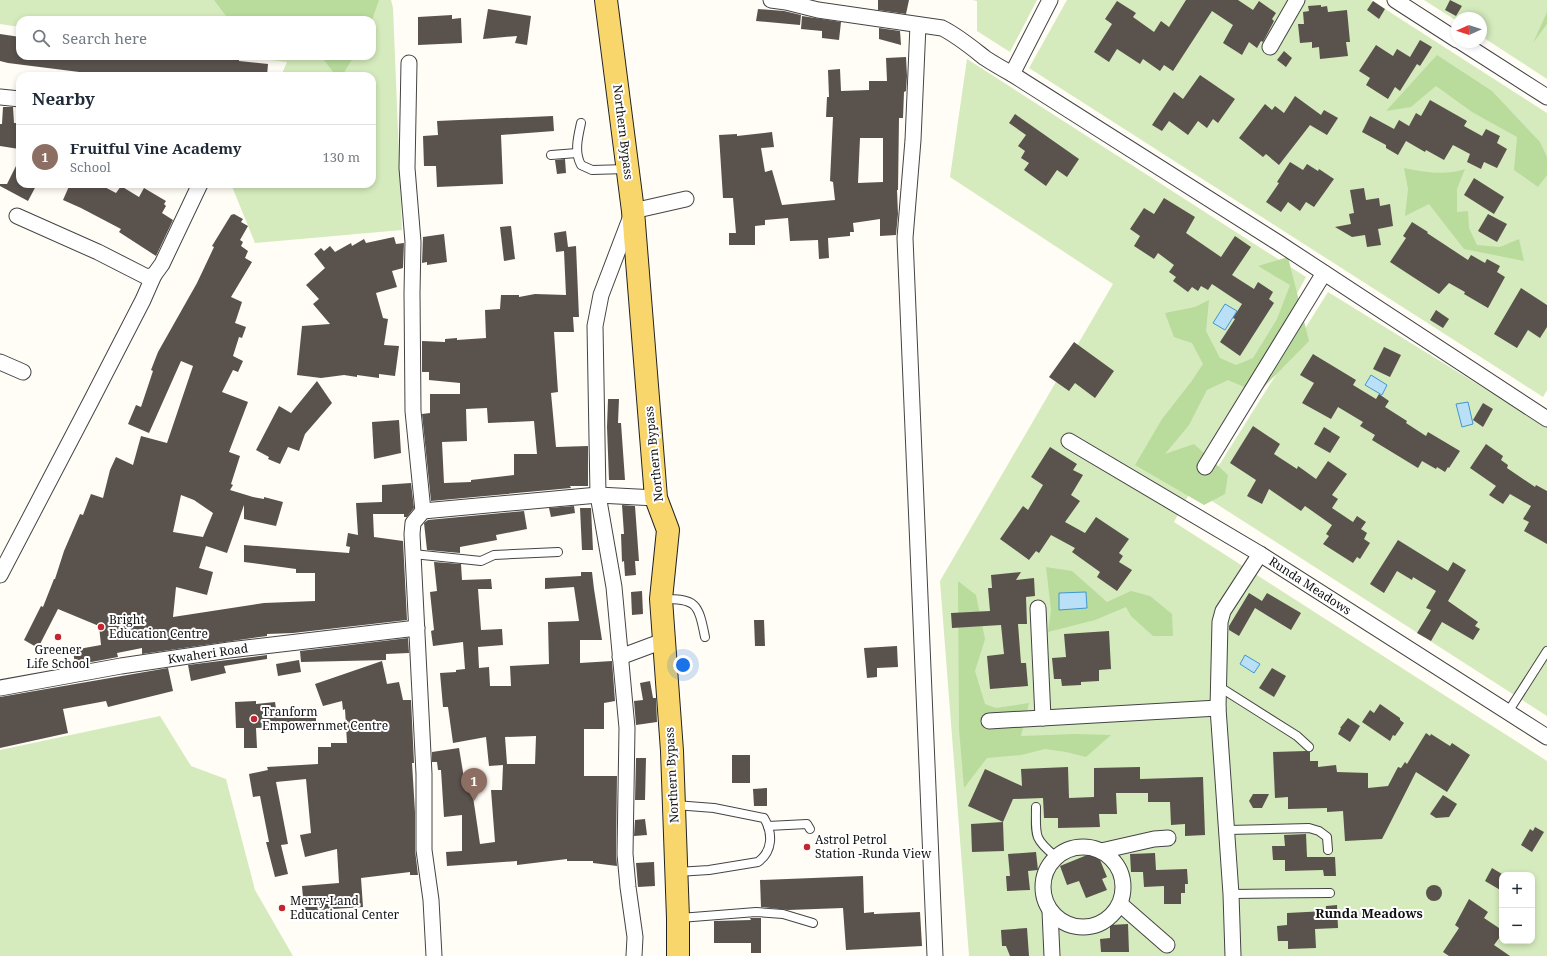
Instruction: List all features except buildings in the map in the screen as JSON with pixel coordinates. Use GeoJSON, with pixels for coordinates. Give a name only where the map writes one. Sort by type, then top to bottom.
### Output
{"type":"FeatureCollection","features":[{"type":"Feature","properties":{"kind":"main road","name":"Northern Bypass"},"geometry":{"type":"LineString","coordinates":[[606,0],[633,211],[656,498],[668,530],[661,599],[672,751],[677,872],[678,956]]}},
{"type":"Feature","properties":{"kind":"street"},"geometry":{"type":"LineString","coordinates":[[770,0],[786,2],[818,10],[942,28],[948,31],[968,44],[986,59],[1012,74],[1545,414]]}},
{"type":"Feature","properties":{"kind":"street"},"geometry":{"type":"LineString","coordinates":[[1012,74],[1050,0]]}},
{"type":"Feature","properties":{"kind":"street"},"geometry":{"type":"LineString","coordinates":[[1270,47],[1297,0]]}},
{"type":"Feature","properties":{"kind":"street"},"geometry":{"type":"LineString","coordinates":[[1395,0],[1451,36]]}},
{"type":"Feature","properties":{"kind":"street"},"geometry":{"type":"LineString","coordinates":[[918,25],[913,140],[905,238],[935,956]]}},
{"type":"Feature","properties":{"kind":"street"},"geometry":{"type":"LineString","coordinates":[[1470,48],[1547,97]]}},
{"type":"Feature","properties":{"kind":"street"},"geometry":{"type":"LineString","coordinates":[[409,63],[407,168],[413,242],[413,411],[423,511]]}},
{"type":"Feature","properties":{"kind":"street"},"geometry":{"type":"LineString","coordinates":[[0,97],[16,99]]}},
{"type":"Feature","properties":{"kind":"street"},"geometry":{"type":"LineString","coordinates":[[0,575],[143,300],[154,275],[162,264],[198,188]]}},
{"type":"Feature","properties":{"kind":"street"},"geometry":{"type":"LineString","coordinates":[[634,956],[635,937],[625,854],[627,728],[614,587],[598,496],[595,326],[601,295],[633,211],[686,199]]}},
{"type":"Feature","properties":{"kind":"street"},"geometry":{"type":"LineString","coordinates":[[17,216],[98,252],[147,277],[154,275]]}},
{"type":"Feature","properties":{"kind":"street"},"geometry":{"type":"LineString","coordinates":[[1205,467],[1324,273]]}},
{"type":"Feature","properties":{"kind":"street"},"geometry":{"type":"LineString","coordinates":[[0,362],[22,372]]}},
{"type":"Feature","properties":{"kind":"street","name":"Runda Meadows"},"geometry":{"type":"LineString","coordinates":[[1068,441],[1260,554],[1547,737]]}},
{"type":"Feature","properties":{"kind":"street"},"geometry":{"type":"LineString","coordinates":[[434,956],[429,881],[424,850],[424,774],[413,554],[413,523],[423,511],[598,496],[656,498]]}},
{"type":"Feature","properties":{"kind":"street"},"geometry":{"type":"LineString","coordinates":[[1233,956],[1231,894],[1218,708],[1219,634],[1223,611],[1260,554]]}},
{"type":"Feature","properties":{"kind":"street"},"geometry":{"type":"LineString","coordinates":[[1038,608],[1042,718]]}},
{"type":"Feature","properties":{"kind":"street","name":"Kwaheri Road"},"geometry":{"type":"LineString","coordinates":[[0,688],[121,666],[222,651],[417,628]]}},
{"type":"Feature","properties":{"kind":"street"},"geometry":{"type":"LineString","coordinates":[[620,657],[663,641]]}},
{"type":"Feature","properties":{"kind":"street"},"geometry":{"type":"LineString","coordinates":[[989,721],[1218,708]]}},
{"type":"Feature","properties":{"kind":"street"},"geometry":{"type":"LineString","coordinates":[[1101,850],[1154,839],[1168,838]]}},
{"type":"Feature","properties":{"kind":"street"},"geometry":{"type":"LineString","coordinates":[[1050,911],[1064,923],[1081,928],[1099,924],[1114,914],[1120,904],[1123,879],[1115,862],[1101,850],[1086,846],[1071,848],[1060,852],[1055,856],[1048,867],[1043,881],[1044,897],[1050,911],[1052,956]]}},
{"type":"Feature","properties":{"kind":"street"},"geometry":{"type":"LineString","coordinates":[[1120,904],[1167,945]]}},
{"type":"Feature","properties":{"kind":"lane"},"geometry":{"type":"LineString","coordinates":[[581,123],[577,143],[577,153],[581,165],[592,170],[628,169]]}},
{"type":"Feature","properties":{"kind":"lane"},"geometry":{"type":"LineString","coordinates":[[551,155],[577,153]]}},
{"type":"Feature","properties":{"kind":"lane"},"geometry":{"type":"LineString","coordinates":[[413,554],[481,561],[494,555],[558,552]]}},
{"type":"Feature","properties":{"kind":"lane"},"geometry":{"type":"LineString","coordinates":[[661,599],[688,600],[695,605],[702,619],[705,636]]}},
{"type":"Feature","properties":{"kind":"lane"},"geometry":{"type":"LineString","coordinates":[[1508,712],[1547,651]]}},
{"type":"Feature","properties":{"kind":"lane"},"geometry":{"type":"LineString","coordinates":[[1218,686],[1297,736],[1309,747]]}},
{"type":"Feature","properties":{"kind":"lane"},"geometry":{"type":"LineString","coordinates":[[674,805],[714,808],[764,818],[768,826],[770,838],[769,849],[764,858],[758,862],[709,870],[677,872]]}},
{"type":"Feature","properties":{"kind":"lane"},"geometry":{"type":"LineString","coordinates":[[1036,807],[1036,830],[1038,837],[1041,844],[1055,856]]}},
{"type":"Feature","properties":{"kind":"lane"},"geometry":{"type":"LineString","coordinates":[[768,826],[807,824],[810,829]]}},
{"type":"Feature","properties":{"kind":"lane"},"geometry":{"type":"LineString","coordinates":[[1227,830],[1309,828],[1319,831],[1327,837],[1328,850]]}},
{"type":"Feature","properties":{"kind":"lane"},"geometry":{"type":"LineString","coordinates":[[1231,894],[1330,893]]}},
{"type":"Feature","properties":{"kind":"lane"},"geometry":{"type":"LineString","coordinates":[[678,918],[756,912],[783,914],[813,923]]}},
{"type":"Feature","properties":{"kind":"green space"},"geometry":{"type":"Polygon","coordinates":[[[0,0],[391,0],[393,8],[402,230],[255,243],[233,188],[376,188],[376,72],[283,72],[287,62],[271,60],[376,60],[376,16],[16,16],[16,26],[0,24],[0,0]]]}},
{"type":"Feature","properties":{"kind":"green space"},"geometry":{"type":"Polygon","coordinates":[[[214,0],[379,0],[373,16],[226,16],[214,0]]]}},
{"type":"Feature","properties":{"kind":"green space"},"geometry":{"type":"Polygon","coordinates":[[[972,0],[1037,0],[1010,52],[977,31],[977,1],[972,0]]]}},
{"type":"Feature","properties":{"kind":"green space"},"geometry":{"type":"Polygon","coordinates":[[[1067,0],[1371,0],[1547,113],[1547,390],[1543,397],[1029,68],[1067,0]]]}},
{"type":"Feature","properties":{"kind":"green space"},"geometry":{"type":"Polygon","coordinates":[[[1424,0],[1547,0],[1547,79],[1487,40],[1487,12],[1451,12],[1451,17],[1424,0]]]}},
{"type":"Feature","properties":{"kind":"green space"},"geometry":{"type":"Polygon","coordinates":[[[1547,12],[1547,24],[1533,43],[1547,12]]]}},
{"type":"Feature","properties":{"kind":"green space"},"geometry":{"type":"Polygon","coordinates":[[[1437,55],[1492,91],[1540,142],[1547,157],[1547,175],[1538,187],[1514,170],[1517,137],[1472,112],[1436,86],[1411,107],[1386,111],[1437,55]]]}},
{"type":"Feature","properties":{"kind":"green space"},"geometry":{"type":"Polygon","coordinates":[[[967,59],[1306,277],[1174,522],[1547,761],[1547,956],[969,956],[940,581],[1113,284],[950,177],[967,59]]]}},
{"type":"Feature","properties":{"kind":"green space"},"geometry":{"type":"Polygon","coordinates":[[[324,60],[352,60],[344,72],[333,72],[324,60]]]}},
{"type":"Feature","properties":{"kind":"green space"},"geometry":{"type":"Polygon","coordinates":[[[1404,168],[1442,173],[1465,169],[1457,189],[1457,212],[1468,211],[1469,228],[1477,245],[1500,247],[1519,239],[1524,261],[1464,249],[1429,204],[1405,216],[1408,189],[1404,168]]]}},
{"type":"Feature","properties":{"kind":"green space"},"geometry":{"type":"Polygon","coordinates":[[[1288,257],[1309,341],[1258,393],[1228,380],[1207,390],[1189,425],[1165,454],[1194,444],[1228,475],[1225,494],[1204,505],[1135,465],[1162,419],[1203,364],[1192,343],[1174,337],[1165,313],[1195,307],[1209,300],[1206,331],[1220,358],[1236,365],[1253,358],[1277,319],[1290,285],[1258,266],[1288,257]]]}},
{"type":"Feature","properties":{"kind":"green space"},"geometry":{"type":"Polygon","coordinates":[[[1328,292],[1547,427],[1547,716],[1201,494],[1328,292]]]}},
{"type":"Feature","properties":{"kind":"green space"},"geometry":{"type":"Polygon","coordinates":[[[1046,567],[1072,571],[1107,602],[1131,591],[1150,596],[1172,614],[1173,636],[1153,636],[1131,616],[1126,607],[1095,620],[1048,632],[1051,610],[1046,567]]]}},
{"type":"Feature","properties":{"kind":"green space"},"geometry":{"type":"Polygon","coordinates":[[[958,581],[976,595],[985,639],[975,671],[985,704],[996,708],[1029,703],[1021,736],[1075,734],[1111,735],[1086,757],[1045,749],[1021,755],[987,758],[964,788],[959,729],[958,581]]]}},
{"type":"Feature","properties":{"kind":"green space"},"geometry":{"type":"Polygon","coordinates":[[[160,716],[191,766],[226,779],[255,890],[293,956],[0,956],[0,750],[160,716]]]}},
{"type":"Feature","properties":{"kind":"water"},"geometry":{"type":"Polygon","coordinates":[[[1225,304],[1237,311],[1225,330],[1213,323],[1225,304]]]}},
{"type":"Feature","properties":{"kind":"water"},"geometry":{"type":"Polygon","coordinates":[[[1371,375],[1387,385],[1382,395],[1365,385],[1371,375]]]}},
{"type":"Feature","properties":{"kind":"water"},"geometry":{"type":"Polygon","coordinates":[[[1468,402],[1473,424],[1462,427],[1456,404],[1468,402]]]}},
{"type":"Feature","properties":{"kind":"water"},"geometry":{"type":"Polygon","coordinates":[[[1086,592],[1087,608],[1059,610],[1059,593],[1086,592]]]}},
{"type":"Feature","properties":{"kind":"water"},"geometry":{"type":"Polygon","coordinates":[[[1245,655],[1260,664],[1254,673],[1240,664],[1245,655]]]}},
{"type":"Feature","properties":{"kind":"place","name":"Bright Education Centre"},"geometry":{"type":"Point","coordinates":[101,627]}},
{"type":"Feature","properties":{"kind":"place","name":"Greener Life School"},"geometry":{"type":"Point","coordinates":[58,637]}},
{"type":"Feature","properties":{"kind":"place","name":"Tranform Empowernmet Centre"},"geometry":{"type":"Point","coordinates":[254,719]}},
{"type":"Feature","properties":{"kind":"place","name":"Fruitful Vine Academy"},"geometry":{"type":"Point","coordinates":[474,801]}},
{"type":"Feature","properties":{"kind":"place","name":"Astrol Petrol Station -Runda View"},"geometry":{"type":"Point","coordinates":[807,847]}},
{"type":"Feature","properties":{"kind":"place","name":"Merry-Land Educational Center"},"geometry":{"type":"Point","coordinates":[282,908]}},
{"type":"Feature","properties":{"kind":"district","name":"Runda Meadows"},"geometry":{"type":"Point","coordinates":[1369,913]}}]}
